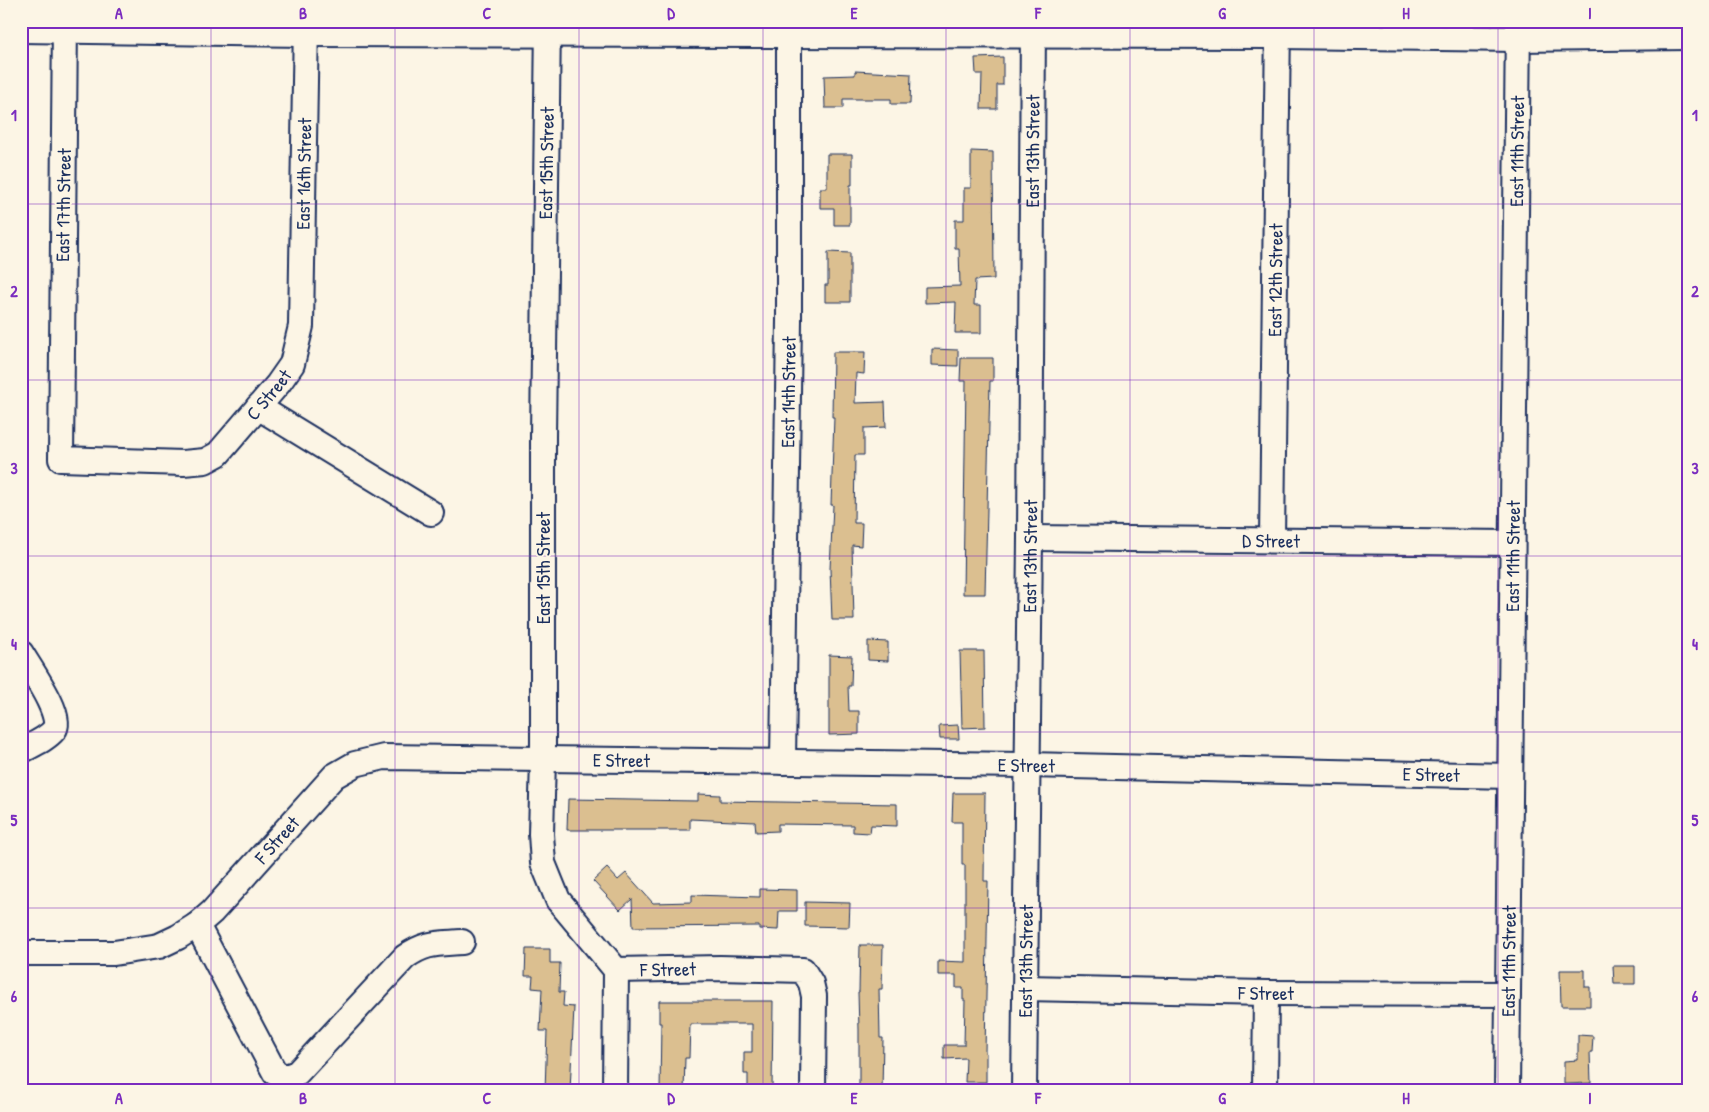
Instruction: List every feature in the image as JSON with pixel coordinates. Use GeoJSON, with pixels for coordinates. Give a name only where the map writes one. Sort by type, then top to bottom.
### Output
{"type":"FeatureCollection","features":[{"type":"Feature","properties":{"kind":"street"},"geometry":{"type":"LineString","coordinates":[[21,30],[65,26],[1518,30],[1688,37]]}},
{"type":"Feature","properties":{"kind":"street","name":"East 17th Street"},"geometry":{"type":"LineString","coordinates":[[65,26],[61,459],[183,463],[205,461],[218,454]]}},
{"type":"Feature","properties":{"kind":"street","name":"East 16th Street"},"geometry":{"type":"LineString","coordinates":[[301,326],[306,28]]}},
{"type":"Feature","properties":{"kind":"street","name":"East 15th Street"},"geometry":{"type":"LineString","coordinates":[[548,28],[543,437],[543,759],[541,834],[543,863],[558,900],[616,970]]}},
{"type":"Feature","properties":{"kind":"street","name":"East 14th Street"},"geometry":{"type":"LineString","coordinates":[[782,762],[789,320],[789,28]]}},
{"type":"Feature","properties":{"kind":"street","name":"East 13th Street"},"geometry":{"type":"LineString","coordinates":[[1024,1091],[1033,28]]}},
{"type":"Feature","properties":{"kind":"street","name":"East 12th Street"},"geometry":{"type":"LineString","coordinates":[[1272,539],[1278,29]]}},
{"type":"Feature","properties":{"kind":"street","name":"East 11th Street"},"geometry":{"type":"LineString","coordinates":[[1507,1091],[1511,543],[1518,30]]}},
{"type":"Feature","properties":{"kind":"street","name":"C Street"},"geometry":{"type":"LineString","coordinates":[[218,454],[278,384],[292,364],[301,326]]}},
{"type":"Feature","properties":{"kind":"street"},"geometry":{"type":"LineString","coordinates":[[258,406],[431,513]]}},
{"type":"Feature","properties":{"kind":"street","name":"D Street"},"geometry":{"type":"LineString","coordinates":[[1030,538],[1272,539],[1511,543]]}},
{"type":"Feature","properties":{"kind":"street"},"geometry":{"type":"LineString","coordinates":[[21,654],[52,706],[57,722],[55,730],[21,751]]}},
{"type":"Feature","properties":{"kind":"street","name":"F Street"},"geometry":{"type":"LineString","coordinates":[[21,953],[114,953],[159,946],[178,937],[197,925],[212,912],[334,776],[355,764],[384,757],[543,759]]}},
{"type":"Feature","properties":{"kind":"street","name":"E Street"},"geometry":{"type":"LineString","coordinates":[[543,759],[1028,765],[1510,776]]}},
{"type":"Feature","properties":{"kind":"street"},"geometry":{"type":"LineString","coordinates":[[197,925],[275,1073],[286,1077],[297,1073],[406,957],[418,948],[428,944],[462,942]]}},
{"type":"Feature","properties":{"kind":"street","name":"F Street"},"geometry":{"type":"LineString","coordinates":[[616,970],[720,968],[803,970],[811,983],[814,996],[813,1091]]}},
{"type":"Feature","properties":{"kind":"street"},"geometry":{"type":"LineString","coordinates":[[615,1091],[616,970]]}},
{"type":"Feature","properties":{"kind":"street","name":"F Street"},"geometry":{"type":"LineString","coordinates":[[1025,988],[1266,993],[1508,994]]}},
{"type":"Feature","properties":{"kind":"street"},"geometry":{"type":"LineString","coordinates":[[1265,1091],[1266,993]]}},
{"type":"Feature","properties":{"kind":"building"},"geometry":{"type":"Polygon","coordinates":[[[1003,57],[1003,85],[997,85],[997,109],[981,109],[982,74],[976,74],[975,58],[1003,57]]]}},
{"type":"Feature","properties":{"kind":"building"},"geometry":{"type":"Polygon","coordinates":[[[855,71],[911,74],[910,104],[891,104],[891,99],[843,99],[843,108],[825,108],[824,76],[855,75],[855,71]]]}},
{"type":"Feature","properties":{"kind":"building"},"geometry":{"type":"Polygon","coordinates":[[[971,151],[993,152],[994,279],[975,280],[974,305],[981,305],[981,333],[955,333],[956,302],[925,303],[925,287],[960,286],[959,248],[955,248],[955,220],[964,220],[964,188],[971,188],[971,151]]]}},
{"type":"Feature","properties":{"kind":"building"},"geometry":{"type":"Polygon","coordinates":[[[827,154],[852,154],[850,225],[834,225],[834,208],[820,208],[820,188],[827,188],[827,154]]]}},
{"type":"Feature","properties":{"kind":"building"},"geometry":{"type":"Polygon","coordinates":[[[828,252],[850,253],[850,302],[825,302],[825,285],[828,285],[828,252]]]}},
{"type":"Feature","properties":{"kind":"building"},"geometry":{"type":"Polygon","coordinates":[[[932,349],[958,350],[958,366],[932,365],[932,349]]]}},
{"type":"Feature","properties":{"kind":"building"},"geometry":{"type":"Polygon","coordinates":[[[833,352],[865,352],[864,374],[856,373],[855,403],[885,402],[886,427],[864,428],[864,455],[855,455],[854,523],[862,523],[861,546],[852,545],[854,620],[832,620],[830,569],[833,505],[831,505],[834,417],[832,417],[833,352]]]}},
{"type":"Feature","properties":{"kind":"building"},"geometry":{"type":"Polygon","coordinates":[[[961,358],[993,358],[993,381],[990,381],[985,594],[963,594],[966,381],[960,381],[961,358]]]}},
{"type":"Feature","properties":{"kind":"building"},"geometry":{"type":"Polygon","coordinates":[[[868,641],[888,642],[888,661],[868,660],[868,641]]]}},
{"type":"Feature","properties":{"kind":"building"},"geometry":{"type":"Polygon","coordinates":[[[960,651],[984,651],[985,727],[962,728],[960,651]]]}},
{"type":"Feature","properties":{"kind":"building"},"geometry":{"type":"Polygon","coordinates":[[[829,655],[852,656],[851,686],[848,686],[849,711],[859,711],[859,734],[829,735],[829,655]]]}},
{"type":"Feature","properties":{"kind":"building"},"geometry":{"type":"Polygon","coordinates":[[[958,725],[959,739],[940,739],[939,726],[958,725]]]}},
{"type":"Feature","properties":{"kind":"building"},"geometry":{"type":"Polygon","coordinates":[[[953,793],[985,793],[984,881],[988,881],[986,1082],[965,1082],[966,1058],[944,1059],[944,1045],[964,1045],[965,1000],[963,1000],[963,988],[956,988],[956,975],[938,975],[938,961],[965,962],[965,865],[962,865],[962,822],[952,822],[953,793]]]}},
{"type":"Feature","properties":{"kind":"building"},"geometry":{"type":"Polygon","coordinates":[[[698,794],[720,795],[720,801],[897,804],[897,826],[871,825],[870,833],[853,832],[853,825],[778,824],[778,831],[756,832],[755,822],[690,819],[690,830],[567,830],[568,799],[698,801],[698,794]]]}},
{"type":"Feature","properties":{"kind":"building"},"geometry":{"type":"Polygon","coordinates":[[[607,868],[618,880],[626,873],[653,903],[692,902],[692,895],[760,897],[760,889],[797,890],[797,911],[779,911],[778,930],[759,929],[759,926],[633,927],[632,899],[620,910],[593,881],[607,868]]]}},
{"type":"Feature","properties":{"kind":"building"},"geometry":{"type":"Polygon","coordinates":[[[805,902],[850,903],[849,927],[805,926],[805,902]]]}},
{"type":"Feature","properties":{"kind":"building"},"geometry":{"type":"Polygon","coordinates":[[[860,945],[883,945],[882,989],[879,989],[880,1038],[883,1038],[882,1091],[859,1091],[858,992],[860,945]]]}},
{"type":"Feature","properties":{"kind":"building"},"geometry":{"type":"Polygon","coordinates":[[[526,949],[550,949],[550,963],[560,963],[559,992],[564,992],[563,1006],[574,1007],[570,1091],[545,1091],[547,1031],[540,1031],[542,989],[532,988],[533,976],[525,976],[526,949]]]}},
{"type":"Feature","properties":{"kind":"building"},"geometry":{"type":"Polygon","coordinates":[[[1613,966],[1635,966],[1635,984],[1614,984],[1613,966]]]}},
{"type":"Feature","properties":{"kind":"building"},"geometry":{"type":"Polygon","coordinates":[[[1560,970],[1585,970],[1585,987],[1590,987],[1590,1006],[1561,1006],[1560,970]]]}},
{"type":"Feature","properties":{"kind":"building"},"geometry":{"type":"Polygon","coordinates":[[[659,1001],[773,1001],[772,1091],[748,1091],[748,1074],[744,1074],[744,1052],[752,1052],[752,1024],[690,1024],[689,1058],[685,1058],[684,1091],[660,1091],[661,1023],[659,1023],[659,1001]]]}},
{"type":"Feature","properties":{"kind":"building"},"geometry":{"type":"Polygon","coordinates":[[[1578,1035],[1593,1036],[1592,1052],[1590,1052],[1591,1083],[1564,1084],[1564,1061],[1578,1060],[1578,1035]]]}}]}
